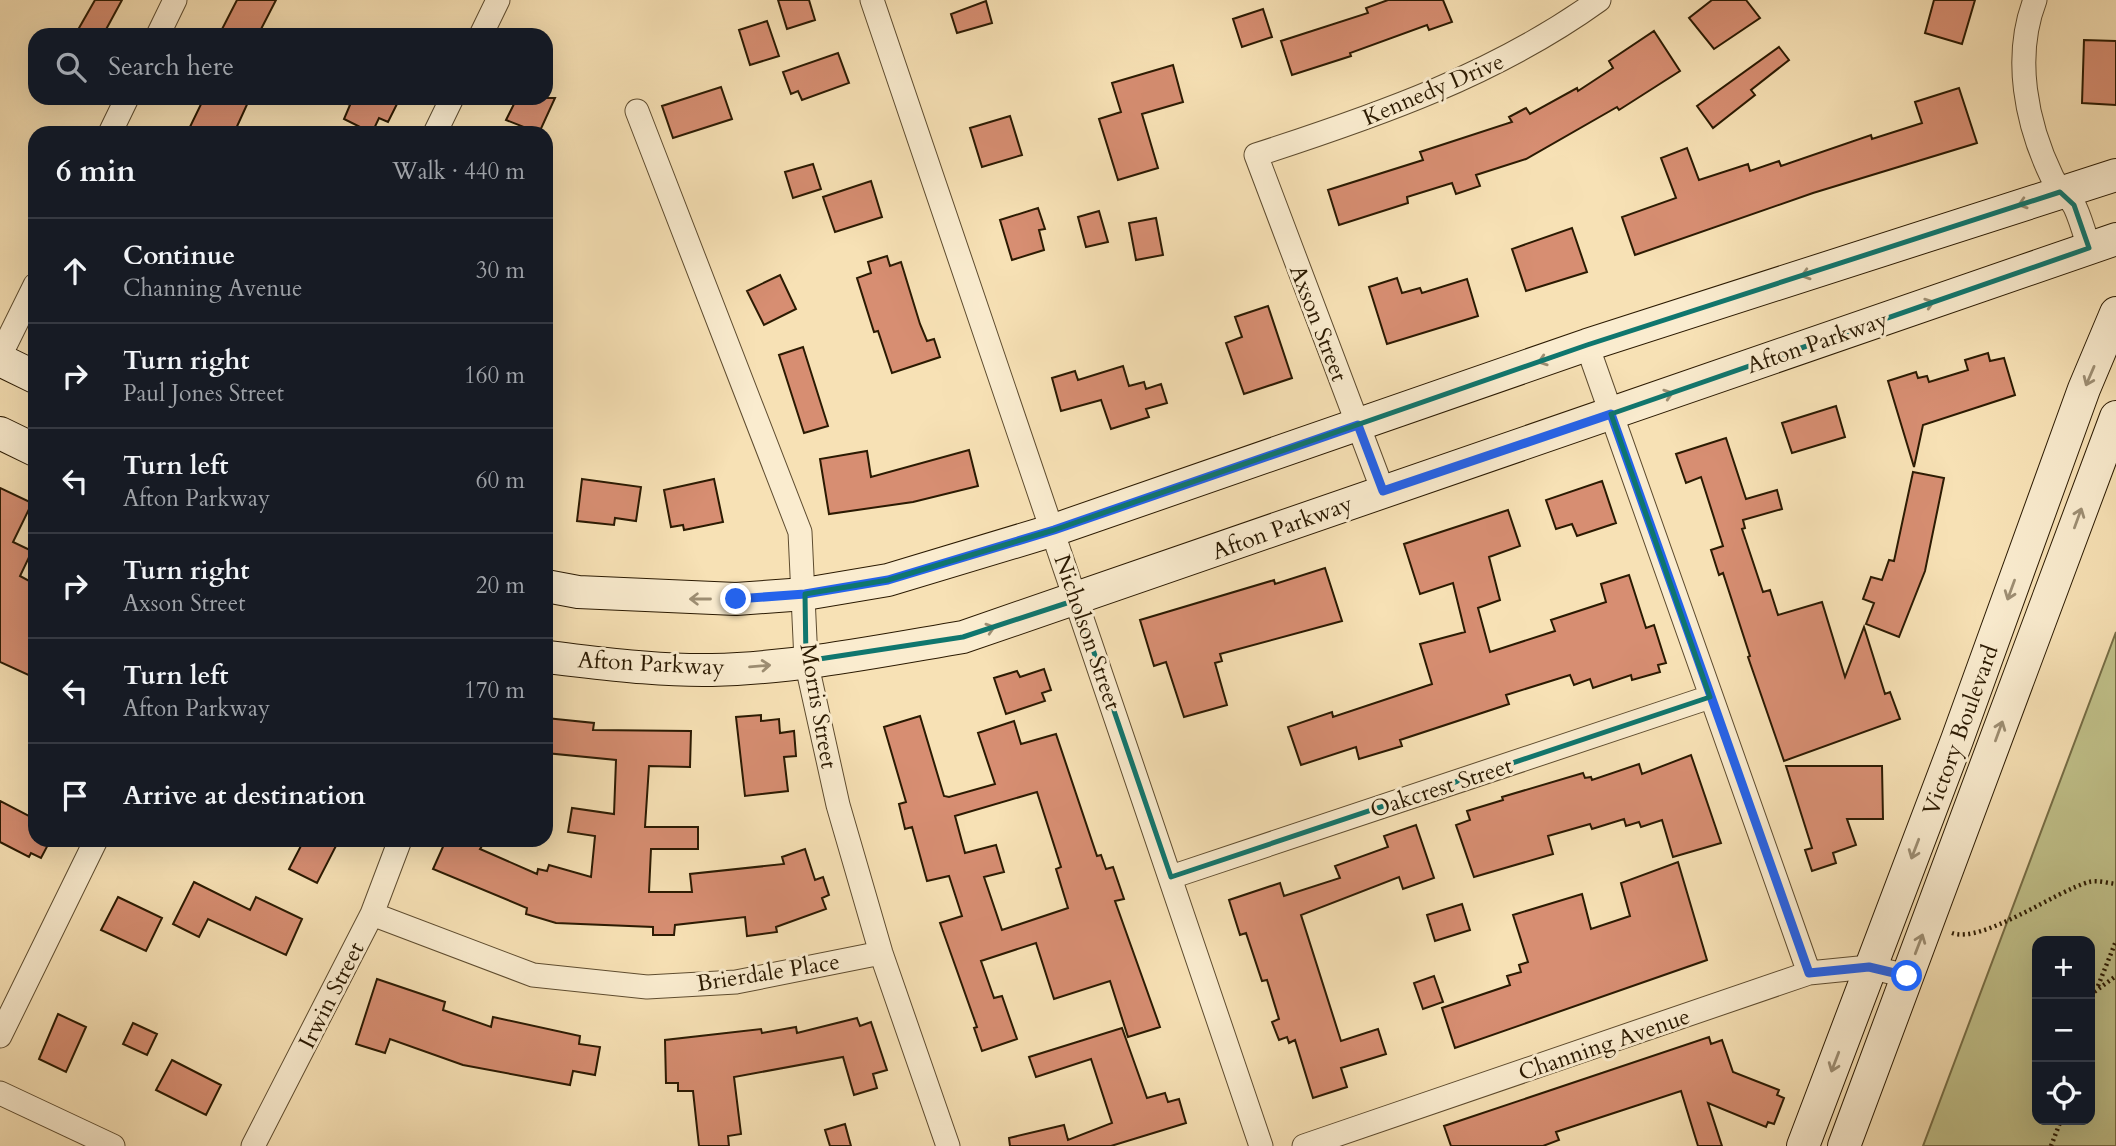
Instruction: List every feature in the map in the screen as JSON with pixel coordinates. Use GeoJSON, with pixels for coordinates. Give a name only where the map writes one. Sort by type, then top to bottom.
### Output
{"type":"FeatureCollection","features":[{"type":"Feature","properties":{"kind":"street"},"geometry":{"type":"LineString","coordinates":[[161,28],[175,0]]}},
{"type":"Feature","properties":{"kind":"street"},"geometry":{"type":"LineString","coordinates":[[484,28],[498,0]]}},
{"type":"Feature","properties":{"kind":"street","name":"Nicholson Street"},"geometry":{"type":"LineString","coordinates":[[872,0],[1261,1146]]}},
{"type":"Feature","properties":{"kind":"street","name":"Kennedy Drive"},"geometry":{"type":"LineString","coordinates":[[1256,155],[1363,119],[1496,64],[1599,0]]}},
{"type":"Feature","properties":{"kind":"street"},"geometry":{"type":"LineString","coordinates":[[2035,0],[2027,21],[2023,80],[2051,174],[2060,192],[2074,205],[2103,243]]}},
{"type":"Feature","properties":{"kind":"street"},"geometry":{"type":"LineString","coordinates":[[113,126],[124,105]]}},
{"type":"Feature","properties":{"kind":"street"},"geometry":{"type":"LineString","coordinates":[[438,126],[449,105]]}},
{"type":"Feature","properties":{"kind":"street","name":"Morris Street"},"geometry":{"type":"LineString","coordinates":[[637,111],[800,532],[805,594],[806,661],[838,806],[881,953],[948,1146]]}},
{"type":"Feature","properties":{"kind":"street","name":"Axson Street"},"geometry":{"type":"LineString","coordinates":[[1256,155],[1383,491]]}},
{"type":"Feature","properties":{"kind":"street"},"geometry":{"type":"LineString","coordinates":[[553,587],[578,592],[670,599],[805,594],[888,580],[1054,530],[1587,345],[2116,174]]}},
{"type":"Feature","properties":{"kind":"street","name":"Afton Parkway"},"geometry":{"type":"LineString","coordinates":[[553,657],[632,666],[712,670],[806,661],[963,637],[2103,243]]}},
{"type":"Feature","properties":{"kind":"street"},"geometry":{"type":"LineString","coordinates":[[28,300],[0,358],[28,373]]}},
{"type":"Feature","properties":{"kind":"street","name":"Victory Boulevard"},"geometry":{"type":"LineString","coordinates":[[1802,1146],[1956,740],[2084,389],[2116,313]]}},
{"type":"Feature","properties":{"kind":"street"},"geometry":{"type":"LineString","coordinates":[[1587,345],[1809,973]]}},
{"type":"Feature","properties":{"kind":"street","name":"Victory Boulevard"},"geometry":{"type":"LineString","coordinates":[[1844,1146],[2116,417]]}},
{"type":"Feature","properties":{"kind":"street"},"geometry":{"type":"LineString","coordinates":[[0,433],[28,447]]}},
{"type":"Feature","properties":{"kind":"street","name":"Oakcrest Street"},"geometry":{"type":"LineString","coordinates":[[1171,877],[1710,697]]}},
{"type":"Feature","properties":{"kind":"street"},"geometry":{"type":"LineString","coordinates":[[0,1036],[93,847]]}},
{"type":"Feature","properties":{"kind":"street","name":"Irwin Street"},"geometry":{"type":"LineString","coordinates":[[253,1146],[372,914],[397,847]]}},
{"type":"Feature","properties":{"kind":"street","name":"Brierdale Place"},"geometry":{"type":"LineString","coordinates":[[372,914],[533,975],[647,987],[736,982],[881,953]]}},
{"type":"Feature","properties":{"kind":"street","name":"Channing Avenue"},"geometry":{"type":"LineString","coordinates":[[1304,1146],[1809,973],[1869,967],[1907,976]]}},
{"type":"Feature","properties":{"kind":"street"},"geometry":{"type":"LineString","coordinates":[[0,1093],[113,1146]]}},
{"type":"Feature","properties":{"kind":"path"},"geometry":{"type":"LineString","coordinates":[[1949,932],[1960,936],[2003,923],[2091,881],[2116,884]]}},
{"type":"Feature","properties":{"kind":"path"},"geometry":{"type":"LineString","coordinates":[[2095,989],[2116,941]]}},
{"type":"Feature","properties":{"kind":"path"},"geometry":{"type":"LineString","coordinates":[[2098,985],[2116,976]]}},
{"type":"Feature","properties":{"kind":"path"},"geometry":{"type":"LineString","coordinates":[[2051,1146],[2059,1125]]}},
{"type":"Feature","properties":{"kind":"highlighted area"},"geometry":{"type":"Polygon","coordinates":[[[2060,192],[2074,205],[2089,248],[1611,414],[1710,697],[1171,877],[1076,600],[963,637],[806,661],[805,594],[888,580],[1054,530],[1587,345],[2060,192]]]}},
{"type":"Feature","properties":{"kind":"green space"},"geometry":{"type":"Polygon","coordinates":[[[2116,632],[2116,1146],[1923,1146],[2116,632]]]}},
{"type":"Feature","properties":{"kind":"building"},"geometry":{"type":"Polygon","coordinates":[[[95,0],[122,0],[107,28],[79,28],[95,0]]]}},
{"type":"Feature","properties":{"kind":"building"},"geometry":{"type":"Polygon","coordinates":[[[237,0],[276,0],[262,28],[223,28],[237,0]]]}},
{"type":"Feature","properties":{"kind":"building"},"geometry":{"type":"Polygon","coordinates":[[[778,0],[809,0],[815,20],[787,29],[778,0]]]}},
{"type":"Feature","properties":{"kind":"building"},"geometry":{"type":"Polygon","coordinates":[[[1388,0],[1443,0],[1452,22],[1429,30],[1427,25],[1350,53],[1351,56],[1292,75],[1281,41],[1368,13],[1366,8],[1388,0]]]}},
{"type":"Feature","properties":{"kind":"building"},"geometry":{"type":"Polygon","coordinates":[[[1712,0],[1746,0],[1760,18],[1714,49],[1689,18],[1712,0]]]}},
{"type":"Feature","properties":{"kind":"building"},"geometry":{"type":"Polygon","coordinates":[[[1934,0],[1975,0],[1962,44],[1925,33],[1934,0]]]}},
{"type":"Feature","properties":{"kind":"building"},"geometry":{"type":"Polygon","coordinates":[[[986,1],[992,23],[957,33],[951,14],[986,1]]]}},
{"type":"Feature","properties":{"kind":"building"},"geometry":{"type":"Polygon","coordinates":[[[1263,9],[1272,37],[1242,47],[1233,19],[1263,9]]]}},
{"type":"Feature","properties":{"kind":"building"},"geometry":{"type":"Polygon","coordinates":[[[767,21],[779,56],[750,65],[739,30],[767,21]]]}},
{"type":"Feature","properties":{"kind":"building"},"geometry":{"type":"Polygon","coordinates":[[[1654,31],[1680,71],[1619,110],[1617,107],[1526,159],[1476,175],[1480,186],[1456,194],[1452,183],[1407,197],[1408,203],[1339,225],[1328,190],[1423,160],[1420,152],[1512,122],[1509,117],[1526,108],[1530,114],[1577,88],[1578,91],[1613,68],[1609,61],[1654,31]]]}},
{"type":"Feature","properties":{"kind":"building"},"geometry":{"type":"Polygon","coordinates":[[[2084,40],[2116,41],[2116,105],[2082,103],[2084,40]]]}},
{"type":"Feature","properties":{"kind":"building"},"geometry":{"type":"Polygon","coordinates":[[[1779,47],[1789,60],[1751,90],[1755,95],[1713,128],[1697,106],[1779,47]]]}},
{"type":"Feature","properties":{"kind":"building"},"geometry":{"type":"Polygon","coordinates":[[[838,53],[849,83],[802,100],[798,91],[791,94],[783,72],[838,53]]]}},
{"type":"Feature","properties":{"kind":"building"},"geometry":{"type":"Polygon","coordinates":[[[1173,65],[1183,102],[1142,114],[1158,168],[1118,180],[1099,119],[1121,112],[1112,83],[1173,65]]]}},
{"type":"Feature","properties":{"kind":"building"},"geometry":{"type":"Polygon","coordinates":[[[721,87],[732,119],[673,138],[662,106],[721,87]]]}},
{"type":"Feature","properties":{"kind":"building"},"geometry":{"type":"Polygon","coordinates":[[[1959,88],[1977,143],[1813,193],[1635,255],[1622,217],[1676,198],[1661,158],[1687,148],[1699,180],[1748,164],[1750,171],[1779,161],[1781,166],[1871,135],[1872,139],[1922,123],[1915,102],[1959,88]]]}},
{"type":"Feature","properties":{"kind":"building"},"geometry":{"type":"Polygon","coordinates":[[[201,105],[247,105],[237,126],[190,126],[201,105]]]}},
{"type":"Feature","properties":{"kind":"building"},"geometry":{"type":"Polygon","coordinates":[[[350,105],[396,105],[388,122],[379,118],[375,126],[358,126],[344,119],[350,105]]]}},
{"type":"Feature","properties":{"kind":"building"},"geometry":{"type":"Polygon","coordinates":[[[514,105],[552,105],[542,126],[521,126],[506,120],[514,105]]]}},
{"type":"Feature","properties":{"kind":"building"},"geometry":{"type":"Polygon","coordinates":[[[1010,116],[1022,155],[982,167],[970,128],[1010,116]]]}},
{"type":"Feature","properties":{"kind":"building"},"geometry":{"type":"Polygon","coordinates":[[[813,164],[821,189],[793,198],[785,172],[813,164]]]}},
{"type":"Feature","properties":{"kind":"building"},"geometry":{"type":"Polygon","coordinates":[[[871,181],[882,217],[835,232],[823,197],[871,181]]]}},
{"type":"Feature","properties":{"kind":"building"},"geometry":{"type":"Polygon","coordinates":[[[1038,208],[1045,229],[1039,230],[1044,250],[1012,260],[1000,220],[1038,208]]]}},
{"type":"Feature","properties":{"kind":"building"},"geometry":{"type":"Polygon","coordinates":[[[1099,211],[1108,242],[1086,247],[1078,217],[1099,211]]]}},
{"type":"Feature","properties":{"kind":"building"},"geometry":{"type":"Polygon","coordinates":[[[1156,218],[1163,255],[1136,260],[1129,223],[1156,218]]]}},
{"type":"Feature","properties":{"kind":"building"},"geometry":{"type":"Polygon","coordinates":[[[1572,228],[1587,272],[1526,291],[1512,249],[1572,228]]]}},
{"type":"Feature","properties":{"kind":"building"},"geometry":{"type":"Polygon","coordinates":[[[887,256],[890,266],[901,262],[920,324],[927,341],[934,339],[940,357],[892,373],[878,331],[874,332],[857,278],[871,273],[868,262],[887,256]]]}},
{"type":"Feature","properties":{"kind":"building"},"geometry":{"type":"Polygon","coordinates":[[[780,275],[796,309],[764,325],[747,291],[780,275]]]}},
{"type":"Feature","properties":{"kind":"building"},"geometry":{"type":"Polygon","coordinates":[[[1397,278],[1402,293],[1420,288],[1422,293],[1467,279],[1478,316],[1387,344],[1369,287],[1397,278]]]}},
{"type":"Feature","properties":{"kind":"building"},"geometry":{"type":"Polygon","coordinates":[[[1268,306],[1292,378],[1244,394],[1226,343],[1242,337],[1235,317],[1268,306]]]}},
{"type":"Feature","properties":{"kind":"building"},"geometry":{"type":"Polygon","coordinates":[[[803,347],[828,426],[804,433],[779,355],[803,347]]]}},
{"type":"Feature","properties":{"kind":"building"},"geometry":{"type":"Polygon","coordinates":[[[1988,353],[1990,361],[2004,358],[2015,395],[1923,425],[1914,467],[1888,381],[1916,372],[1918,378],[1927,376],[1929,382],[1968,370],[1965,360],[1988,353]]]}},
{"type":"Feature","properties":{"kind":"building"},"geometry":{"type":"Polygon","coordinates":[[[1123,366],[1129,386],[1144,382],[1146,389],[1161,384],[1167,403],[1146,409],[1149,417],[1111,429],[1101,400],[1061,411],[1052,378],[1075,371],[1078,380],[1123,366]]]}},
{"type":"Feature","properties":{"kind":"building"},"geometry":{"type":"Polygon","coordinates":[[[1836,406],[1845,437],[1792,453],[1782,423],[1836,406]]]}},
{"type":"Feature","properties":{"kind":"building"},"geometry":{"type":"Polygon","coordinates":[[[1726,438],[1746,499],[1777,490],[1782,509],[1743,520],[1745,528],[1742,529],[1763,592],[1770,590],[1778,615],[1822,602],[1845,677],[1864,627],[1885,694],[1890,692],[1900,719],[1784,761],[1748,657],[1750,656],[1723,573],[1719,575],[1711,550],[1723,546],[1701,477],[1686,483],[1676,454],[1726,438]]]}},
{"type":"Feature","properties":{"kind":"building"},"geometry":{"type":"Polygon","coordinates":[[[969,450],[978,486],[913,502],[829,514],[820,459],[867,451],[871,477],[969,450]]]}},
{"type":"Feature","properties":{"kind":"building"},"geometry":{"type":"Polygon","coordinates":[[[1913,472],[1944,478],[1925,571],[1899,637],[1866,624],[1874,603],[1863,599],[1871,577],[1882,580],[1889,560],[1894,561],[1913,472]]]}},
{"type":"Feature","properties":{"kind":"building"},"geometry":{"type":"Polygon","coordinates":[[[582,479],[641,487],[636,521],[615,518],[614,525],[577,521],[582,479]]]}},
{"type":"Feature","properties":{"kind":"building"},"geometry":{"type":"Polygon","coordinates":[[[714,479],[723,522],[684,530],[683,525],[671,527],[664,490],[714,479]]]}},
{"type":"Feature","properties":{"kind":"building"},"geometry":{"type":"Polygon","coordinates":[[[1602,481],[1616,523],[1577,536],[1572,524],[1556,529],[1546,500],[1602,481]]]}},
{"type":"Feature","properties":{"kind":"building"},"geometry":{"type":"Polygon","coordinates":[[[0,488],[28,501],[28,511],[13,542],[28,549],[28,559],[20,576],[28,580],[28,675],[0,662],[0,488]]]}},
{"type":"Feature","properties":{"kind":"building"},"geometry":{"type":"Polygon","coordinates":[[[1508,510],[1520,546],[1489,557],[1500,600],[1478,608],[1490,652],[1555,631],[1551,620],[1606,602],[1601,584],[1629,575],[1646,628],[1654,625],[1666,663],[1658,665],[1660,672],[1632,680],[1631,675],[1593,688],[1590,679],[1574,685],[1570,675],[1506,695],[1509,704],[1400,740],[1402,746],[1359,759],[1356,747],[1301,765],[1288,727],[1332,712],[1333,717],[1432,684],[1420,644],[1465,632],[1453,583],[1420,594],[1404,544],[1508,510]]]}},
{"type":"Feature","properties":{"kind":"building"},"geometry":{"type":"Polygon","coordinates":[[[1325,568],[1342,621],[1220,654],[1222,661],[1215,663],[1227,705],[1184,717],[1166,662],[1154,666],[1140,620],[1274,580],[1275,584],[1325,568]]]}},
{"type":"Feature","properties":{"kind":"building"},"geometry":{"type":"Polygon","coordinates":[[[1044,669],[1051,690],[1042,693],[1045,701],[1006,714],[994,678],[1017,671],[1020,677],[1044,669]]]}},
{"type":"Feature","properties":{"kind":"building"},"geometry":{"type":"Polygon","coordinates":[[[761,715],[761,721],[779,719],[780,733],[794,731],[796,756],[784,757],[788,791],[745,796],[736,717],[761,715]]]}},
{"type":"Feature","properties":{"kind":"building"},"geometry":{"type":"Polygon","coordinates":[[[920,716],[944,796],[949,797],[995,784],[978,733],[1014,721],[1021,744],[1056,734],[1097,856],[1101,855],[1106,869],[1113,867],[1124,899],[1115,901],[1160,1027],[1128,1037],[1110,981],[1054,999],[1036,943],[981,961],[994,998],[1002,996],[1017,1039],[982,1051],[974,1028],[977,1027],[940,923],[962,916],[949,876],[927,881],[912,827],[905,829],[899,804],[906,802],[884,727],[920,716]],[[1037,792],[955,816],[965,853],[996,845],[1004,872],[984,877],[1002,930],[1068,908],[1056,869],[1061,867],[1037,792]]]}},
{"type":"Feature","properties":{"kind":"building"},"geometry":{"type":"Polygon","coordinates":[[[553,719],[594,723],[593,730],[691,731],[690,767],[649,766],[645,827],[698,827],[698,849],[651,849],[649,892],[692,892],[690,874],[784,864],[782,857],[805,849],[815,880],[823,877],[829,895],[822,898],[826,909],[776,927],[777,932],[747,936],[745,917],[675,925],[674,935],[653,935],[653,927],[556,923],[526,914],[527,908],[433,869],[443,847],[481,847],[480,849],[537,874],[538,869],[547,871],[549,865],[591,877],[595,836],[568,832],[572,808],[614,814],[616,760],[553,754],[553,719]]]}},
{"type":"Feature","properties":{"kind":"building"},"geometry":{"type":"Polygon","coordinates":[[[1691,755],[1721,843],[1673,857],[1662,820],[1641,827],[1639,822],[1626,826],[1624,819],[1592,829],[1590,824],[1548,836],[1553,854],[1474,877],[1456,825],[1470,820],[1467,811],[1503,800],[1502,797],[1583,773],[1585,778],[1591,777],[1592,780],[1639,764],[1642,774],[1691,755]]]}},
{"type":"Feature","properties":{"kind":"building"},"geometry":{"type":"Polygon","coordinates":[[[1786,766],[1882,766],[1883,819],[1847,819],[1856,845],[1833,853],[1836,863],[1812,871],[1805,850],[1812,848],[1786,766]]]}},
{"type":"Feature","properties":{"kind":"building"},"geometry":{"type":"Polygon","coordinates":[[[0,801],[28,815],[28,847],[47,847],[41,858],[31,853],[29,857],[0,842],[0,801]]]}},
{"type":"Feature","properties":{"kind":"building"},"geometry":{"type":"Polygon","coordinates":[[[1416,825],[1434,878],[1403,889],[1399,877],[1301,915],[1341,1041],[1378,1029],[1386,1054],[1341,1068],[1347,1087],[1313,1098],[1295,1040],[1289,1043],[1287,1037],[1279,1040],[1272,1022],[1279,1019],[1267,980],[1262,981],[1246,933],[1240,935],[1229,900],[1280,883],[1284,896],[1340,878],[1335,866],[1388,847],[1384,836],[1416,825]]]}},
{"type":"Feature","properties":{"kind":"building"},"geometry":{"type":"Polygon","coordinates":[[[300,847],[335,847],[317,883],[289,869],[300,847]]]}},
{"type":"Feature","properties":{"kind":"building"},"geometry":{"type":"Polygon","coordinates":[[[1678,862],[1707,960],[1455,1048],[1442,1008],[1510,985],[1507,976],[1521,972],[1519,965],[1528,962],[1513,915],[1582,894],[1591,929],[1630,916],[1621,883],[1678,862]]]}},
{"type":"Feature","properties":{"kind":"building"},"geometry":{"type":"Polygon","coordinates":[[[194,882],[250,910],[256,897],[302,919],[286,955],[208,919],[199,937],[173,924],[194,882]]]}},
{"type":"Feature","properties":{"kind":"building"},"geometry":{"type":"Polygon","coordinates":[[[118,897],[162,918],[146,951],[101,930],[118,897]]]}},
{"type":"Feature","properties":{"kind":"building"},"geometry":{"type":"Polygon","coordinates":[[[1462,904],[1470,930],[1435,941],[1427,915],[1462,904]]]}},
{"type":"Feature","properties":{"kind":"building"},"geometry":{"type":"Polygon","coordinates":[[[1434,976],[1443,1002],[1423,1009],[1414,983],[1434,976]]]}},
{"type":"Feature","properties":{"kind":"building"},"geometry":{"type":"Polygon","coordinates":[[[377,979],[445,1002],[443,1010],[491,1027],[493,1017],[580,1036],[579,1044],[600,1047],[595,1075],[573,1071],[570,1085],[463,1065],[390,1039],[385,1053],[356,1044],[377,979]]]}},
{"type":"Feature","properties":{"kind":"building"},"geometry":{"type":"Polygon","coordinates":[[[58,1014],[86,1027],[66,1072],[39,1059],[58,1014]]]}},
{"type":"Feature","properties":{"kind":"building"},"geometry":{"type":"Polygon","coordinates":[[[857,1018],[860,1026],[871,1022],[887,1070],[873,1074],[877,1088],[854,1095],[843,1057],[734,1077],[741,1134],[728,1136],[729,1146],[699,1146],[693,1091],[678,1091],[678,1083],[666,1083],[665,1040],[761,1029],[762,1033],[796,1027],[797,1033],[857,1018]]]}},
{"type":"Feature","properties":{"kind":"building"},"geometry":{"type":"Polygon","coordinates":[[[133,1023],[157,1034],[147,1055],[123,1044],[133,1023]]]}},
{"type":"Feature","properties":{"kind":"building"},"geometry":{"type":"Polygon","coordinates":[[[1122,1028],[1147,1098],[1165,1093],[1168,1102],[1179,1099],[1186,1123],[1111,1146],[1010,1146],[1009,1138],[1064,1125],[1068,1140],[1112,1123],[1091,1059],[1036,1077],[1029,1057],[1122,1028]]]}},
{"type":"Feature","properties":{"kind":"building"},"geometry":{"type":"Polygon","coordinates":[[[1709,1037],[1711,1044],[1722,1040],[1733,1072],[1779,1090],[1777,1095],[1784,1098],[1774,1124],[1768,1122],[1766,1127],[1708,1103],[1722,1146],[1698,1146],[1681,1091],[1556,1132],[1559,1140],[1543,1146],[1451,1146],[1444,1126],[1709,1037]]]}},
{"type":"Feature","properties":{"kind":"building"},"geometry":{"type":"Polygon","coordinates":[[[172,1060],[221,1085],[206,1115],[156,1090],[172,1060]]]}},
{"type":"Feature","properties":{"kind":"building"},"geometry":{"type":"Polygon","coordinates":[[[845,1124],[851,1146],[830,1146],[825,1130],[845,1124]]]}},
{"type":"Feature","properties":{"kind":"route"},"geometry":{"type":"LineString","coordinates":[[736,599],[805,594],[888,580],[1054,530],[1358,425],[1383,491],[1611,414],[1809,973],[1869,967],[1907,976]]}}]}
